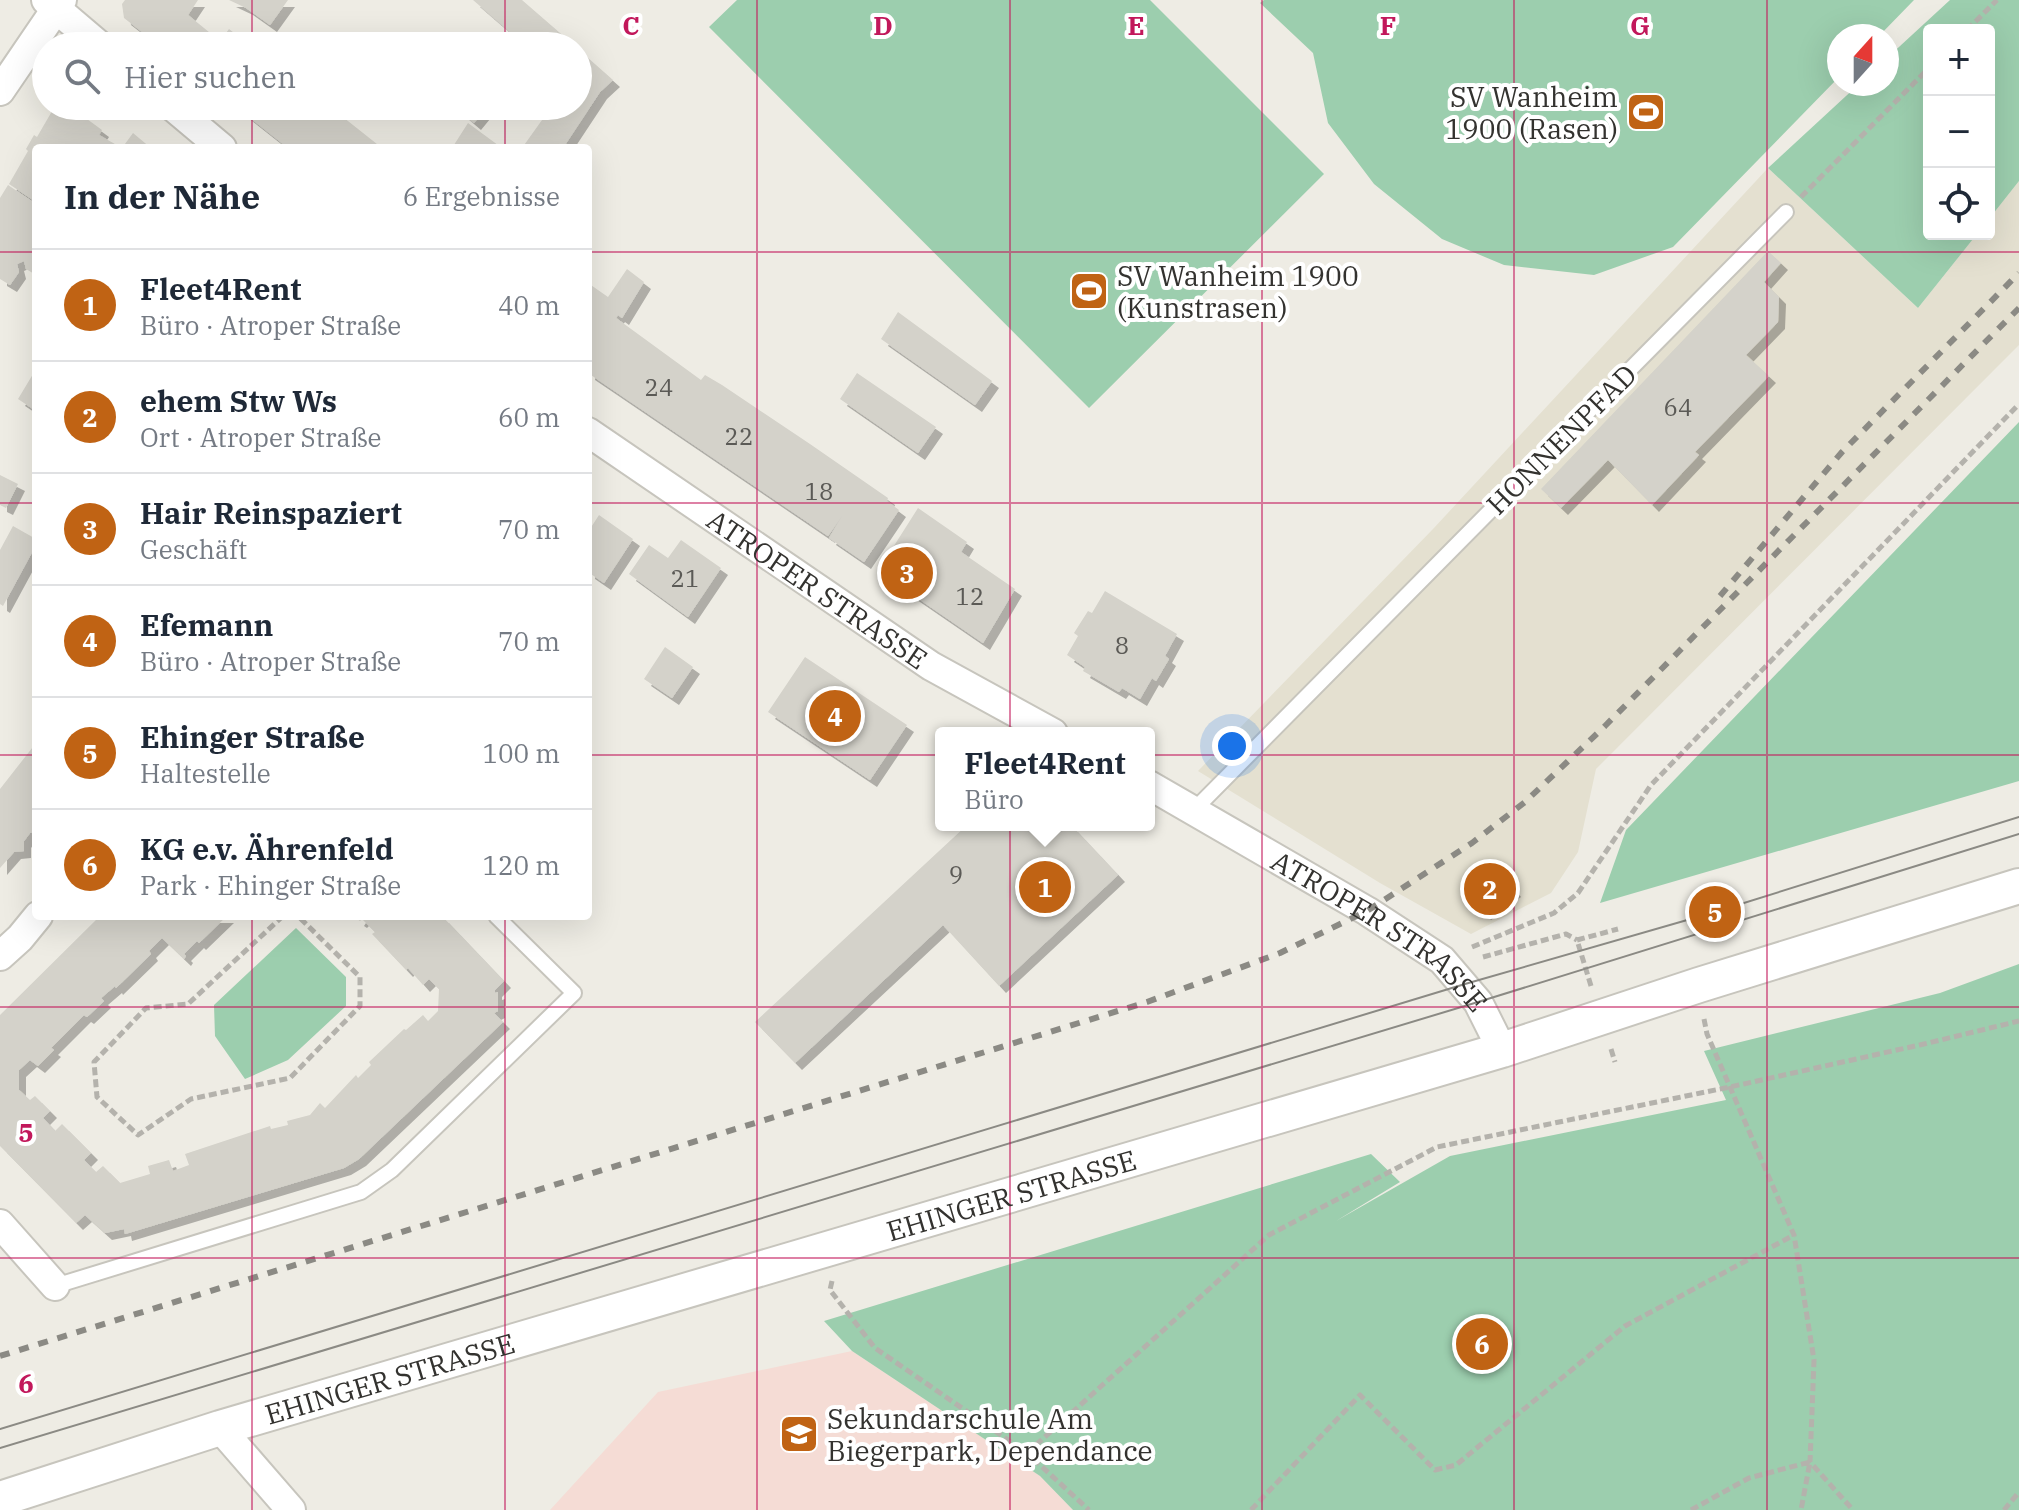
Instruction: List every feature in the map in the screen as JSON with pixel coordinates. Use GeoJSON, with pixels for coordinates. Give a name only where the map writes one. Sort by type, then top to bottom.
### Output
{"type":"FeatureCollection","features":[{"type":"Feature","properties":{"kind":"street"},"geometry":{"type":"LineString","coordinates":[[37,32],[55,3],[85,32]]}},
{"type":"Feature","properties":{"kind":"street"},"geometry":{"type":"LineString","coordinates":[[0,91],[32,40]]}},
{"type":"Feature","properties":{"kind":"street"},"geometry":{"type":"LineString","coordinates":[[189,120],[217,144]]}},
{"type":"Feature","properties":{"kind":"street","name":"ATROPER STRASSE"},"geometry":{"type":"LineString","coordinates":[[592,435],[931,666],[1042,727]]}},
{"type":"Feature","properties":{"kind":"street","name":"ATROPER STRASSE"},"geometry":{"type":"LineString","coordinates":[[1155,788],[1356,905],[1445,964],[1478,1002],[1502,1050]]}},
{"type":"Feature","properties":{"kind":"street","name":"EHINGER STRASSE"},"geometry":{"type":"LineString","coordinates":[[0,1499],[220,1428],[1502,1050],[2019,886]]}},
{"type":"Feature","properties":{"kind":"street"},"geometry":{"type":"LineString","coordinates":[[0,956],[35,920]]}},
{"type":"Feature","properties":{"kind":"street"},"geometry":{"type":"LineString","coordinates":[[0,1224],[55,1286]]}},
{"type":"Feature","properties":{"kind":"street"},"geometry":{"type":"LineString","coordinates":[[220,1428],[291,1510]]}},
{"type":"Feature","properties":{"kind":"lane","name":"HONNENPFAD"},"geometry":{"type":"LineString","coordinates":[[1194,810],[1786,212]]}},
{"type":"Feature","properties":{"kind":"lane"},"geometry":{"type":"LineString","coordinates":[[55,1286],[361,1192],[392,1170],[574,993],[500,920]]}},
{"type":"Feature","properties":{"kind":"path"},"geometry":{"type":"LineString","coordinates":[[1973,24],[1997,0]]}},
{"type":"Feature","properties":{"kind":"path"},"geometry":{"type":"LineString","coordinates":[[1786,212],[1923,74]]}},
{"type":"Feature","properties":{"kind":"path"},"geometry":{"type":"LineString","coordinates":[[1445,964],[1554,913],[1578,893],[1651,785],[2019,404]]}},
{"type":"Feature","properties":{"kind":"path"},"geometry":{"type":"LineString","coordinates":[[279,920],[188,1004],[146,1008],[94,1062],[97,1097],[138,1135],[191,1099],[290,1078],[360,1006],[360,977],[302,920]]}},
{"type":"Feature","properties":{"kind":"path"},"geometry":{"type":"LineString","coordinates":[[1445,964],[1566,934],[1577,940]]}},
{"type":"Feature","properties":{"kind":"path"},"geometry":{"type":"LineString","coordinates":[[1699,985],[1707,1034],[1794,1235],[1814,1360],[1810,1462],[1801,1510]]}},
{"type":"Feature","properties":{"kind":"path"},"geometry":{"type":"LineString","coordinates":[[1027,1453],[1269,1235],[1437,1147],[1730,1087],[2019,1021]]}},
{"type":"Feature","properties":{"kind":"path"},"geometry":{"type":"LineString","coordinates":[[1251,1510],[1360,1395],[1435,1470],[1456,1465],[1625,1326],[1794,1235]]}},
{"type":"Feature","properties":{"kind":"path"},"geometry":{"type":"LineString","coordinates":[[838,1245],[830,1290],[875,1348],[1027,1453],[1089,1510]]}},
{"type":"Feature","properties":{"kind":"path"},"geometry":{"type":"LineString","coordinates":[[1691,1510],[1749,1478],[1810,1462]]}},
{"type":"Feature","properties":{"kind":"path"},"geometry":{"type":"LineString","coordinates":[[1810,1462],[1853,1510]]}},
{"type":"Feature","properties":{"kind":"path"},"geometry":{"type":"LineString","coordinates":[[2004,1510],[2019,1492]]}},
{"type":"Feature","properties":{"kind":"shaded area"},"geometry":{"type":"Polygon","coordinates":[[[1768,168],[1918,308],[1972,240],[1995,240],[1995,211],[2019,181],[2019,345],[1596,769],[1578,852],[1551,893],[1471,934],[1380,883],[1198,771],[1433,529],[1768,168]]]}},
{"type":"Feature","properties":{"kind":"shaded area","name":"Sekundarschule Am Biegerpark, Dependance"},"geometry":{"type":"Polygon","coordinates":[[[852,1351],[1040,1476],[1073,1510],[550,1510],[658,1392],[852,1351]]]}},
{"type":"Feature","properties":{"kind":"green space","name":"SV Wanheim 1900 (Kunstrasen)"},"geometry":{"type":"Polygon","coordinates":[[[737,0],[1150,0],[1324,174],[1089,408],[709,27],[737,0]]]}},
{"type":"Feature","properties":{"kind":"green space"},"geometry":{"type":"Polygon","coordinates":[[[1264,0],[1914,0],[1891,24],[1827,24],[1827,89],[1673,247],[1594,275],[1504,265],[1442,239],[1374,184],[1328,123],[1313,53],[1260,3],[1264,0]]]}},
{"type":"Feature","properties":{"kind":"green space"},"geometry":{"type":"Polygon","coordinates":[[[1950,0],[2019,0],[2019,181],[1995,211],[1995,24],[1924,24],[1950,0]]]}},
{"type":"Feature","properties":{"kind":"green space"},"geometry":{"type":"Polygon","coordinates":[[[1923,25],[1923,240],[1972,240],[1918,308],[1768,168],[1846,96],[1899,96],[1899,47],[1923,25]]]}},
{"type":"Feature","properties":{"kind":"green space"},"geometry":{"type":"Polygon","coordinates":[[[2019,422],[2019,781],[1600,903],[1626,830],[2019,422]]]}},
{"type":"Feature","properties":{"kind":"green space"},"geometry":{"type":"Polygon","coordinates":[[[296,928],[346,977],[346,1006],[288,1060],[245,1079],[215,1036],[214,1005],[296,928]]]}},
{"type":"Feature","properties":{"kind":"green space"},"geometry":{"type":"Polygon","coordinates":[[[2019,964],[2019,1510],[1073,1510],[1040,1476],[852,1351],[824,1321],[1371,1154],[1400,1182],[1336,1221],[1450,1156],[1726,1100],[1704,1051],[1940,993],[2019,964]]]}},
{"type":"Feature","properties":{"kind":"building"},"geometry":{"type":"Polygon","coordinates":[[[125,0],[198,0],[188,15],[209,32],[142,32],[124,18],[122,4],[125,0]]]}},
{"type":"Feature","properties":{"kind":"building"},"geometry":{"type":"Polygon","coordinates":[[[229,0],[288,0],[270,25],[229,0]]]}},
{"type":"Feature","properties":{"kind":"building"},"geometry":{"type":"Polygon","coordinates":[[[473,0],[522,0],[559,32],[510,32],[473,0]]]}},
{"type":"Feature","properties":{"kind":"building"},"geometry":{"type":"Polygon","coordinates":[[[592,61],[613,80],[592,104],[592,61]]]}},
{"type":"Feature","properties":{"kind":"building"},"geometry":{"type":"Polygon","coordinates":[[[47,120],[88,120],[102,130],[99,135],[115,144],[32,144],[32,199],[9,184],[34,135],[37,137],[47,120]]]}},
{"type":"Feature","properties":{"kind":"building"},"geometry":{"type":"Polygon","coordinates":[[[253,120],[347,120],[377,144],[283,144],[253,120]]]}},
{"type":"Feature","properties":{"kind":"building"},"geometry":{"type":"Polygon","coordinates":[[[542,120],[582,120],[566,144],[525,144],[542,120]]]}},
{"type":"Feature","properties":{"kind":"building"},"geometry":{"type":"Polygon","coordinates":[[[468,123],[497,144],[455,144],[468,123]]]}},
{"type":"Feature","properties":{"kind":"building"},"geometry":{"type":"Polygon","coordinates":[[[133,133],[146,144],[125,144],[133,133]]]}},
{"type":"Feature","properties":{"kind":"building"},"geometry":{"type":"Polygon","coordinates":[[[8,185],[32,201],[32,273],[26,269],[24,261],[17,264],[19,272],[10,285],[0,279],[0,198],[8,185]]]}},
{"type":"Feature","properties":{"kind":"building"},"geometry":{"type":"Polygon","coordinates":[[[1768,251],[1781,263],[1764,282],[1779,297],[1778,322],[1746,355],[1769,376],[1695,452],[1699,455],[1652,505],[1608,460],[1561,508],[1541,489],[1768,251]]]}},
{"type":"Feature","properties":{"kind":"building"},"geometry":{"type":"Polygon","coordinates":[[[627,269],[644,282],[622,318],[618,315],[616,318],[701,380],[705,375],[722,385],[888,498],[887,501],[899,510],[864,562],[829,538],[842,516],[828,536],[592,376],[592,286],[608,297],[627,269]]]}},
{"type":"Feature","properties":{"kind":"building"},"geometry":{"type":"Polygon","coordinates":[[[898,312],[992,381],[975,405],[881,339],[898,312]]]}},
{"type":"Feature","properties":{"kind":"building"},"geometry":{"type":"Polygon","coordinates":[[[857,373],[936,427],[918,453],[840,399],[857,373]]]}},
{"type":"Feature","properties":{"kind":"building"},"geometry":{"type":"Polygon","coordinates":[[[32,376],[32,408],[18,399],[32,376]]]}},
{"type":"Feature","properties":{"kind":"building"},"geometry":{"type":"Polygon","coordinates":[[[0,475],[18,484],[6,508],[0,505],[0,475]]]}},
{"type":"Feature","properties":{"kind":"building"},"geometry":{"type":"Polygon","coordinates":[[[918,508],[967,542],[961,552],[1015,589],[983,643],[878,571],[918,508]]]}},
{"type":"Feature","properties":{"kind":"building"},"geometry":{"type":"Polygon","coordinates":[[[599,515],[633,539],[604,583],[592,575],[592,526],[599,515]]]}},
{"type":"Feature","properties":{"kind":"building"},"geometry":{"type":"Polygon","coordinates":[[[13,526],[32,537],[32,552],[3,606],[0,604],[0,550],[13,526]]]}},
{"type":"Feature","properties":{"kind":"building"},"geometry":{"type":"Polygon","coordinates":[[[681,540],[721,568],[688,617],[629,574],[649,545],[668,558],[681,540]]]}},
{"type":"Feature","properties":{"kind":"building"},"geometry":{"type":"Polygon","coordinates":[[[1105,591],[1177,634],[1165,656],[1169,659],[1156,681],[1152,678],[1140,699],[1122,688],[1119,692],[1083,671],[1085,667],[1067,655],[1078,636],[1074,633],[1088,611],[1092,613],[1105,591]]]}},
{"type":"Feature","properties":{"kind":"building"},"geometry":{"type":"Polygon","coordinates":[[[665,647],[693,667],[672,698],[644,679],[665,647]]]}},
{"type":"Feature","properties":{"kind":"building"},"geometry":{"type":"Polygon","coordinates":[[[805,657],[907,725],[870,780],[768,712],[805,657]]]}},
{"type":"Feature","properties":{"kind":"building"},"geometry":{"type":"Polygon","coordinates":[[[32,748],[32,833],[24,841],[24,851],[14,852],[0,868],[0,789],[32,748]]]}},
{"type":"Feature","properties":{"kind":"building"},"geometry":{"type":"Polygon","coordinates":[[[961,831],[1077,831],[1118,875],[999,986],[943,925],[795,1063],[755,1022],[961,831]]]}},
{"type":"Feature","properties":{"kind":"building"},"geometry":{"type":"Polygon","coordinates":[[[1495,865],[1514,890],[1484,913],[1465,888],[1495,865]]]}},
{"type":"Feature","properties":{"kind":"building"},"geometry":{"type":"Polygon","coordinates":[[[96,920],[223,920],[184,954],[184,959],[162,938],[149,951],[151,954],[116,988],[101,998],[104,1001],[87,1017],[84,1015],[51,1048],[54,1050],[38,1066],[30,1060],[19,1070],[19,1090],[30,1100],[35,1096],[50,1111],[43,1118],[55,1131],[62,1124],[91,1153],[84,1160],[96,1172],[103,1166],[120,1183],[150,1174],[148,1166],[169,1160],[173,1171],[189,1165],[185,1154],[270,1126],[271,1129],[288,1125],[287,1121],[310,1115],[320,1103],[325,1108],[404,1029],[423,1015],[428,1021],[438,1011],[439,989],[429,979],[423,985],[408,968],[406,970],[363,920],[446,920],[504,981],[495,990],[495,993],[498,992],[498,1011],[494,1013],[503,1022],[359,1159],[344,1168],[125,1234],[124,1229],[105,1233],[85,1215],[76,1223],[0,1146],[0,1015],[96,920]]]}},
{"type":"Feature","properties":{"kind":"tram line"},"geometry":{"type":"LineString","coordinates":[[0,1429],[1465,984],[1715,912],[2019,817]]}},
{"type":"Feature","properties":{"kind":"tram line"},"geometry":{"type":"LineString","coordinates":[[0,1448],[1478,1002],[2019,834]]}},
{"type":"Feature","properties":{"kind":"railway"},"geometry":{"type":"LineString","coordinates":[[1720,596],[1842,452],[2019,273]]}},
{"type":"Feature","properties":{"kind":"railway"},"geometry":{"type":"LineString","coordinates":[[0,1356],[1147,1002],[1280,953],[1367,911],[1472,843],[1525,802],[1605,726],[2019,308]]}},
{"type":"Feature","properties":{"kind":"place","name":"SV Wanheim 1900 (Rasen)"},"geometry":{"type":"Point","coordinates":[1646,112]}},
{"type":"Feature","properties":{"kind":"place","name":"SV Wanheim 1900 (Kunstrasen)"},"geometry":{"type":"Point","coordinates":[1089,291]}},
{"type":"Feature","properties":{"kind":"place","name":"Hair Reinspaziert"},"geometry":{"type":"Point","coordinates":[907,573]}},
{"type":"Feature","properties":{"kind":"place","name":"Efemann"},"geometry":{"type":"Point","coordinates":[835,716]}},
{"type":"Feature","properties":{"kind":"place","name":"Fleet4Rent"},"geometry":{"type":"Point","coordinates":[1045,887]}},
{"type":"Feature","properties":{"kind":"place","name":"ehem Stw Ws"},"geometry":{"type":"Point","coordinates":[1490,889]}},
{"type":"Feature","properties":{"kind":"place","name":"Ehinger Straße"},"geometry":{"type":"Point","coordinates":[1715,912]}},
{"type":"Feature","properties":{"kind":"place","name":"KG e.v. Ährenfeld"},"geometry":{"type":"Point","coordinates":[1482,1344]}},
{"type":"Feature","properties":{"kind":"place","name":"Sekundarschule Am Biegerpark, Dependance"},"geometry":{"type":"Point","coordinates":[799,1434]}}]}
